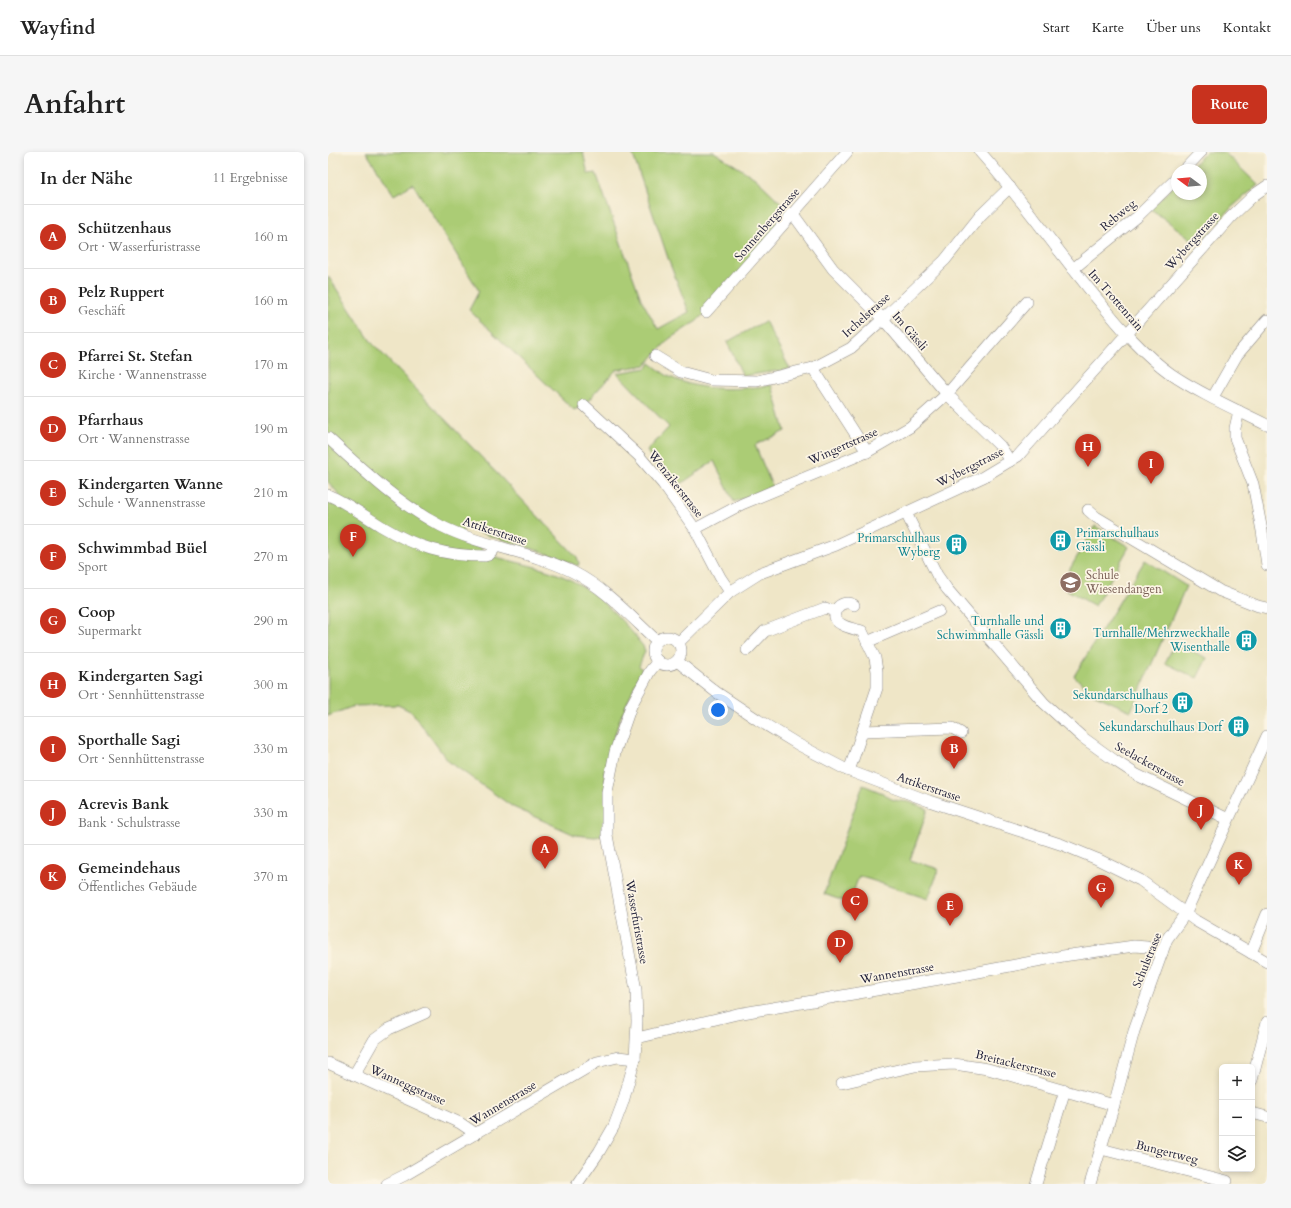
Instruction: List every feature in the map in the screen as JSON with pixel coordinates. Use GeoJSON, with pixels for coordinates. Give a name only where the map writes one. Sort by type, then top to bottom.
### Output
{"type":"FeatureCollection","features":[{"type":"Feature","properties":{"kind":"street","name":"Sonnenbergstrasse"},"geometry":{"type":"LineString","coordinates":[[706,312],[847,152]]}},
{"type":"Feature","properties":{"kind":"street","name":"Im Trottenrain"},"geometry":{"type":"LineString","coordinates":[[980,152],[1010,187],[1072,269],[1127,334],[1153,359],[1171,374],[1267,425]]}},
{"type":"Feature","properties":{"kind":"street"},"geometry":{"type":"LineString","coordinates":[[1190,164],[1201,152]]}},
{"type":"Feature","properties":{"kind":"street","name":"Rebweg"},"geometry":{"type":"LineString","coordinates":[[1072,269],[1137,217],[1171,184]]}},
{"type":"Feature","properties":{"kind":"street","name":"Wybergstrasse"},"geometry":{"type":"LineString","coordinates":[[678,643],[730,592],[760,573],[836,545],[983,477],[1018,456],[1231,217],[1254,195],[1267,186]]}},
{"type":"Feature","properties":{"kind":"street","name":"Irchelstrasse"},"geometry":{"type":"LineString","coordinates":[[655,356],[681,372],[711,380],[757,381],[813,368],[851,348],[883,319],[945,260],[980,216],[1010,187]]}},
{"type":"Feature","properties":{"kind":"street","name":"Im Gässli"},"geometry":{"type":"LineString","coordinates":[[793,214],[833,269],[883,319],[947,394],[1000,446],[1010,461]]}},
{"type":"Feature","properties":{"kind":"street","name":"Wingertstrasse"},"geometry":{"type":"LineString","coordinates":[[695,529],[742,504],[867,452],[910,427],[947,394],[1028,302]]}},
{"type":"Feature","properties":{"kind":"street"},"geometry":{"type":"LineString","coordinates":[[1213,397],[1237,355],[1267,320]]}},
{"type":"Feature","properties":{"kind":"street"},"geometry":{"type":"LineString","coordinates":[[813,368],[867,452]]}},
{"type":"Feature","properties":{"kind":"street","name":"Wenzikerstrasse"},"geometry":{"type":"LineString","coordinates":[[584,405],[639,456],[663,484],[695,529],[720,577],[730,592]]}},
{"type":"Feature","properties":{"kind":"street"},"geometry":{"type":"LineString","coordinates":[[1239,411],[1235,428],[1235,438],[1253,484],[1267,565]]}},
{"type":"Feature","properties":{"kind":"street","name":"Attikerstrasse"},"geometry":{"type":"LineString","coordinates":[[328,438],[378,483],[417,513],[458,533],[573,572],[606,594],[658,641]]}},
{"type":"Feature","properties":{"kind":"street"},"geometry":{"type":"LineString","coordinates":[[328,495],[342,501],[397,535],[435,551],[456,555],[485,556],[489,555],[496,547]]}},
{"type":"Feature","properties":{"kind":"street"},"geometry":{"type":"LineString","coordinates":[[1088,510],[1096,517],[1220,591],[1251,604],[1267,608]]}},
{"type":"Feature","properties":{"kind":"street","name":"Seelackerstrasse"},"geometry":{"type":"LineString","coordinates":[[906,513],[937,575],[947,589],[1044,703],[1082,737],[1114,760],[1137,774],[1228,819]]}},
{"type":"Feature","properties":{"kind":"street"},"geometry":{"type":"LineString","coordinates":[[847,770],[851,765],[877,688],[875,658],[862,631],[844,626],[838,622],[836,618],[835,611],[843,603],[854,604]]}},
{"type":"Feature","properties":{"kind":"street"},"geometry":{"type":"LineString","coordinates":[[747,650],[765,631],[825,608],[835,611]]}},
{"type":"Feature","properties":{"kind":"street"},"geometry":{"type":"LineString","coordinates":[[867,642],[939,611]]}},
{"type":"Feature","properties":{"kind":"street"},"geometry":{"type":"LineString","coordinates":[[666,637],[678,643],[680,652],[676,661],[665,664],[658,661],[653,651],[654,646],[658,641],[666,637]]}},
{"type":"Feature","properties":{"kind":"street","name":"Wasserfuristrasse"},"geometry":{"type":"LineString","coordinates":[[577,1184],[599,1152],[614,1126],[623,1102],[635,1059],[637,1038],[636,990],[607,835],[607,792],[615,752],[631,706],[650,671],[658,661]]}},
{"type":"Feature","properties":{"kind":"street","name":"Attikerstrasse"},"geometry":{"type":"LineString","coordinates":[[676,661],[722,696],[758,720],[799,745],[847,770],[929,801],[1063,845],[1085,854],[1140,880],[1185,914],[1267,962]]}},
{"type":"Feature","properties":{"kind":"street"},"geometry":{"type":"LineString","coordinates":[[863,731],[952,728],[961,733]]}},
{"type":"Feature","properties":{"kind":"street","name":"Schulstrasse"},"geometry":{"type":"LineString","coordinates":[[1090,1184],[1114,1105],[1134,1031],[1167,939],[1185,914],[1267,736]]}},
{"type":"Feature","properties":{"kind":"street"},"geometry":{"type":"LineString","coordinates":[[1251,953],[1267,914]]}},
{"type":"Feature","properties":{"kind":"street","name":"Wannenstrasse"},"geometry":{"type":"LineString","coordinates":[[637,1038],[737,1014],[1063,956],[1134,946],[1147,947],[1162,953]]}},
{"type":"Feature","properties":{"kind":"street"},"geometry":{"type":"LineString","coordinates":[[354,1075],[374,1040],[389,1030],[425,1013]]}},
{"type":"Feature","properties":{"kind":"street"},"geometry":{"type":"LineString","coordinates":[[1255,1068],[1267,1022]]}},
{"type":"Feature","properties":{"kind":"street","name":"Wannenstrasse"},"geometry":{"type":"LineString","coordinates":[[387,1184],[476,1134],[597,1062],[618,1057],[635,1059]]}},
{"type":"Feature","properties":{"kind":"street","name":"Wanneggstrasse"},"geometry":{"type":"LineString","coordinates":[[328,1063],[460,1123],[476,1134]]}},
{"type":"Feature","properties":{"kind":"street","name":"Breitackerstrasse"},"geometry":{"type":"LineString","coordinates":[[842,1083],[915,1066],[954,1064],[988,1069],[1114,1105]]}},
{"type":"Feature","properties":{"kind":"street","name":"Breitackerstrasse"},"geometry":{"type":"LineString","coordinates":[[1036,1184],[1065,1090]]}},
{"type":"Feature","properties":{"kind":"street"},"geometry":{"type":"LineString","coordinates":[[1255,1114],[1267,1117]]}},
{"type":"Feature","properties":{"kind":"street","name":"Bungertweg"},"geometry":{"type":"LineString","coordinates":[[1101,1149],[1227,1181]]}},
{"type":"Feature","properties":{"kind":"green space"},"geometry":{"type":"Polygon","coordinates":[[[366,152],[583,152],[588,174],[596,173],[641,299],[658,329],[689,312],[670,264],[632,152],[714,152],[755,178],[793,214],[697,321],[669,339],[646,365],[616,370],[584,405],[574,410],[469,310],[479,291],[413,184],[394,195],[366,152]]]}},
{"type":"Feature","properties":{"kind":"green space"},"geometry":{"type":"Polygon","coordinates":[[[1206,152],[1224,152],[1258,185],[1232,207],[1198,244],[1151,209],[1171,188],[1171,200],[1207,200],[1207,164],[1195,164],[1206,152]]]}},
{"type":"Feature","properties":{"kind":"green space"},"geometry":{"type":"Polygon","coordinates":[[[328,276],[372,343],[577,557],[579,563],[578,566],[550,555],[464,527],[459,539],[482,548],[481,552],[489,555],[550,571],[569,579],[589,591],[607,606],[643,646],[645,651],[639,666],[642,669],[619,721],[604,772],[607,792],[607,835],[595,837],[575,835],[513,807],[448,761],[412,712],[398,705],[354,706],[328,716],[328,495],[342,500],[328,482],[328,276]]]}},
{"type":"Feature","properties":{"kind":"green space"},"geometry":{"type":"Polygon","coordinates":[[[765,321],[790,369],[743,376],[727,342],[765,321]]]}},
{"type":"Feature","properties":{"kind":"green space"},"geometry":{"type":"Polygon","coordinates":[[[650,363],[667,376],[695,385],[733,389],[772,385],[785,431],[755,445],[772,486],[734,502],[714,461],[672,490],[647,451],[669,427],[617,373],[647,368],[650,363]]]}},
{"type":"Feature","properties":{"kind":"green space"},"geometry":{"type":"Polygon","coordinates":[[[1095,526],[1129,547],[1095,606],[1060,586],[1095,526]]]}},
{"type":"Feature","properties":{"kind":"green space"},"geometry":{"type":"Polygon","coordinates":[[[1145,560],[1186,586],[1131,711],[1093,694],[1074,676],[1145,560]]]}},
{"type":"Feature","properties":{"kind":"green space"},"geometry":{"type":"Polygon","coordinates":[[[1175,643],[1207,658],[1197,678],[1165,663],[1175,643]]]}},
{"type":"Feature","properties":{"kind":"green space"},"geometry":{"type":"Polygon","coordinates":[[[863,785],[893,799],[909,802],[928,809],[910,860],[939,869],[928,899],[859,876],[849,903],[824,894],[863,785]]]}},
{"type":"Feature","properties":{"kind":"place","name":"Kindergarten Sagi"},"geometry":{"type":"Point","coordinates":[1088,467]}},
{"type":"Feature","properties":{"kind":"place","name":"Sporthalle Sagi"},"geometry":{"type":"Point","coordinates":[1151,484]}},
{"type":"Feature","properties":{"kind":"place","name":"Primarschulhaus Gässli"},"geometry":{"type":"Point","coordinates":[1060,540]}},
{"type":"Feature","properties":{"kind":"place","name":"Primarschulhaus Wyberg"},"geometry":{"type":"Point","coordinates":[956,545]}},
{"type":"Feature","properties":{"kind":"place","name":"Schwimmbad Büel"},"geometry":{"type":"Point","coordinates":[353,557]}},
{"type":"Feature","properties":{"kind":"place","name":"Schule Wiesendangen"},"geometry":{"type":"Point","coordinates":[1071,582]}},
{"type":"Feature","properties":{"kind":"place","name":"Turnhalle und Schwimmhalle Gässli"},"geometry":{"type":"Point","coordinates":[1060,628]}},
{"type":"Feature","properties":{"kind":"place","name":"Turnhalle/Mehrzweckhalle Wisenthalle"},"geometry":{"type":"Point","coordinates":[1246,640]}},
{"type":"Feature","properties":{"kind":"place","name":"Sekundarschulhaus Dorf 2"},"geometry":{"type":"Point","coordinates":[1183,702]}},
{"type":"Feature","properties":{"kind":"place","name":"Sekundarschulhaus Dorf"},"geometry":{"type":"Point","coordinates":[1238,727]}},
{"type":"Feature","properties":{"kind":"place","name":"Pelz Ruppert"},"geometry":{"type":"Point","coordinates":[954,769]}},
{"type":"Feature","properties":{"kind":"place","name":"Acrevis Bank"},"geometry":{"type":"Point","coordinates":[1201,830]}},
{"type":"Feature","properties":{"kind":"place","name":"Schützenhaus"},"geometry":{"type":"Point","coordinates":[545,869]}},
{"type":"Feature","properties":{"kind":"place","name":"Gemeindehaus"},"geometry":{"type":"Point","coordinates":[1239,885]}},
{"type":"Feature","properties":{"kind":"place","name":"Coop"},"geometry":{"type":"Point","coordinates":[1101,908]}},
{"type":"Feature","properties":{"kind":"place","name":"Pfarrei St. Stefan"},"geometry":{"type":"Point","coordinates":[855,921]}},
{"type":"Feature","properties":{"kind":"place","name":"Kindergarten Wanne"},"geometry":{"type":"Point","coordinates":[950,926]}},
{"type":"Feature","properties":{"kind":"place","name":"Pfarrhaus"},"geometry":{"type":"Point","coordinates":[840,963]}}]}
